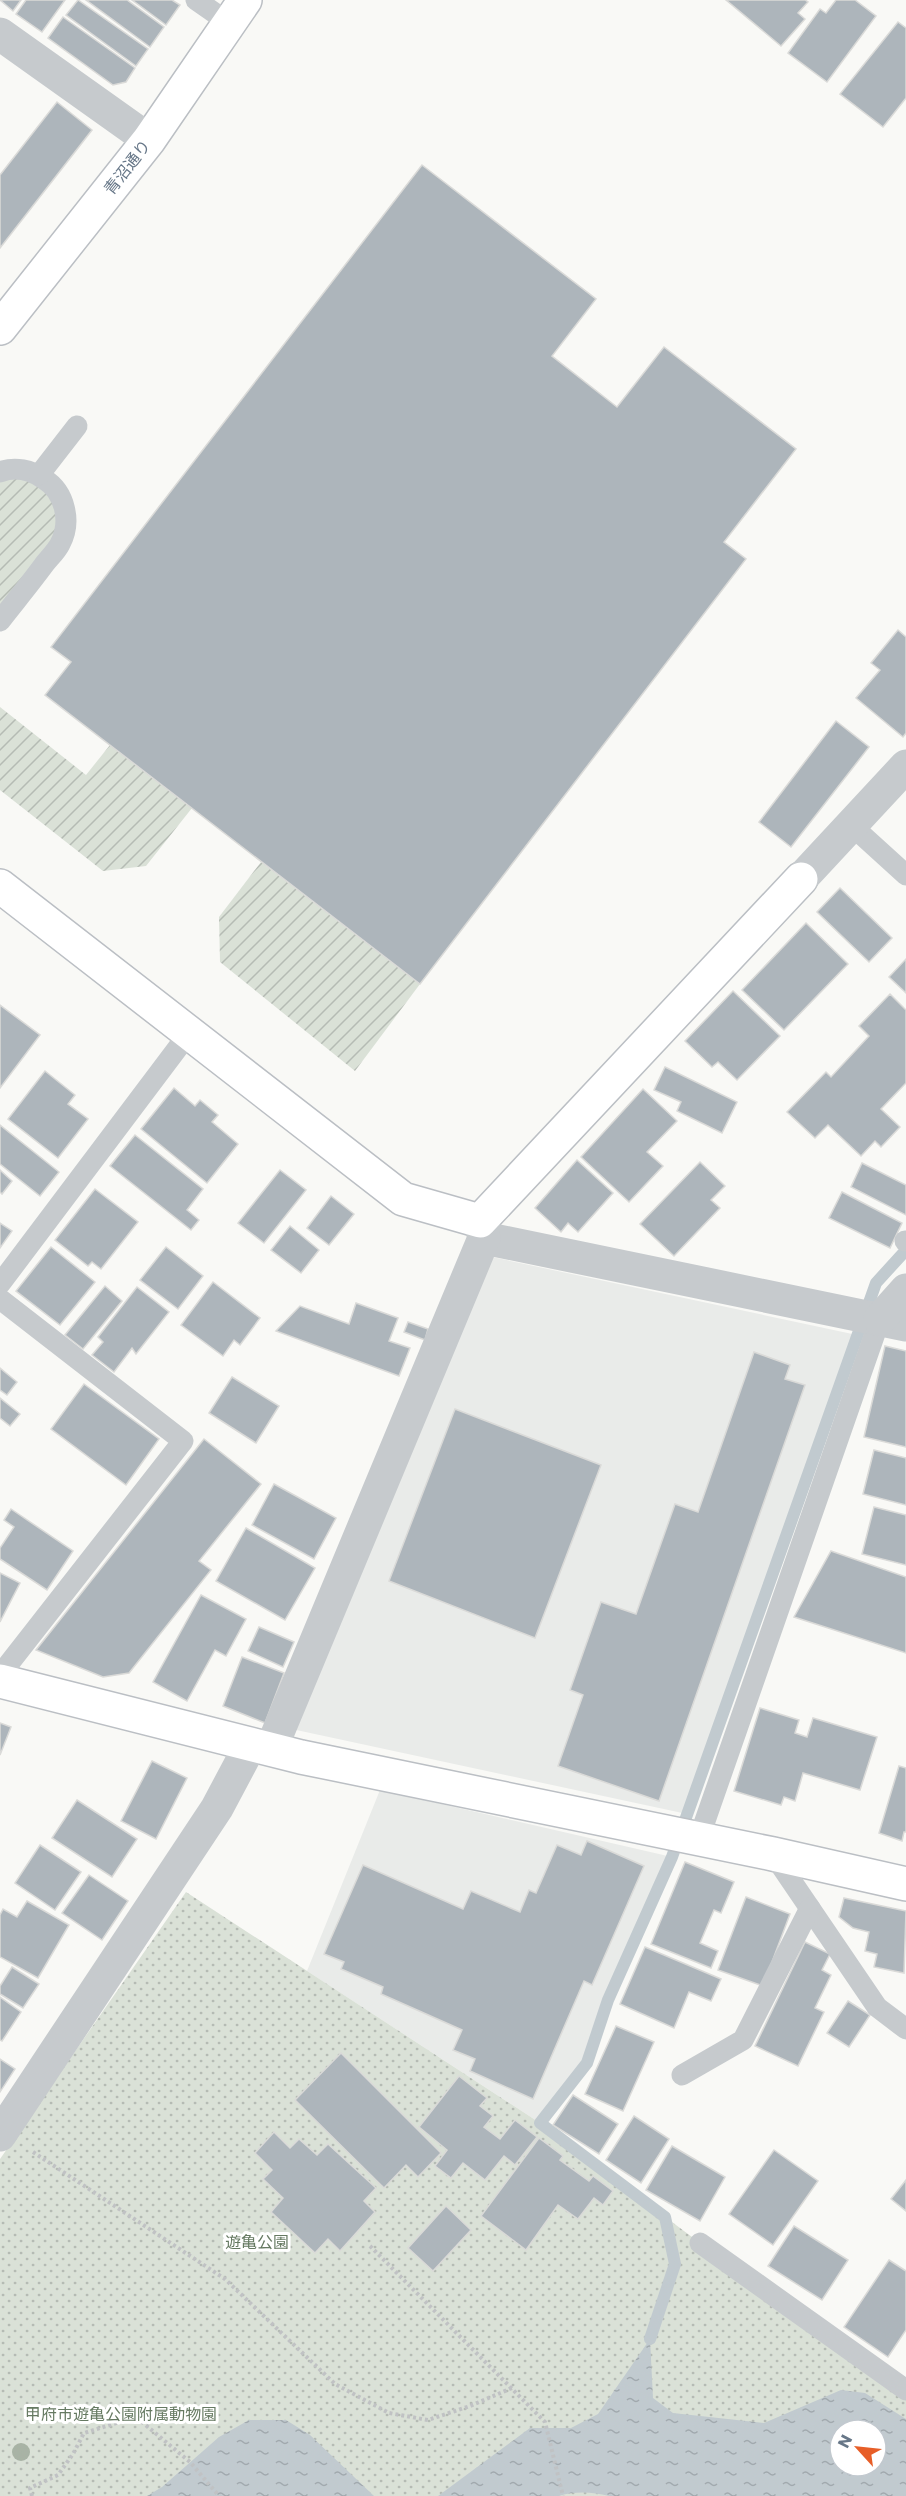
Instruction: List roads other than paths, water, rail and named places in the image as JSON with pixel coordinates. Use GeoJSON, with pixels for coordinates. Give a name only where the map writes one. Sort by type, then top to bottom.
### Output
{"type":"FeatureCollection","features":[{"type":"Feature","properties":{"kind":"street","name":"青沼通り"},"geometry":{"type":"LineString","coordinates":[[0,328],[149,140],[237,12]]}},
{"type":"Feature","properties":{"kind":"street"},"geometry":{"type":"LineString","coordinates":[[0,34],[149,140]]}},
{"type":"Feature","properties":{"kind":"street"},"geometry":{"type":"LineString","coordinates":[[1,2132],[261,1747],[482,1230],[906,766]]}},
{"type":"Feature","properties":{"kind":"street"},"geometry":{"type":"LineString","coordinates":[[0,886],[403,1199],[482,1230],[887,1321],[906,1290]]}},
{"type":"Feature","properties":{"kind":"street"},"geometry":{"type":"LineString","coordinates":[[0,1681],[261,1747],[906,1884]]}},
{"type":"Feature","properties":{"kind":"lane"},"geometry":{"type":"LineString","coordinates":[[196,0],[237,12]]}},
{"type":"Feature","properties":{"kind":"lane"},"geometry":{"type":"LineString","coordinates":[[39,475],[77,426]]}},
{"type":"Feature","properties":{"kind":"lane"},"geometry":{"type":"LineString","coordinates":[[0,621],[60,544],[66,528],[65,510],[60,495],[50,482],[39,475],[21,469],[2,470]]}},
{"type":"Feature","properties":{"kind":"lane"},"geometry":{"type":"LineString","coordinates":[[0,605],[21,595]]}},
{"type":"Feature","properties":{"kind":"lane"},"geometry":{"type":"LineString","coordinates":[[852,825],[906,875]]}},
{"type":"Feature","properties":{"kind":"lane"},"geometry":{"type":"LineString","coordinates":[[0,1284],[189,1033]]}},
{"type":"Feature","properties":{"kind":"lane"},"geometry":{"type":"LineString","coordinates":[[0,1299],[183,1441],[0,1675]]}},
{"type":"Feature","properties":{"kind":"lane"},"geometry":{"type":"LineString","coordinates":[[686,1836],[887,1321]]}},
{"type":"Feature","properties":{"kind":"lane"},"geometry":{"type":"LineString","coordinates":[[773,1854],[878,2007],[906,2029]]}},
{"type":"Feature","properties":{"kind":"lane"},"geometry":{"type":"LineString","coordinates":[[682,2075],[743,2040],[810,1908]]}},
{"type":"Feature","properties":{"kind":"lane"},"geometry":{"type":"LineString","coordinates":[[700,2243],[906,2390]]}},
{"type":"Feature","properties":{"kind":"water"},"geometry":{"type":"Polygon","coordinates":[[[650,2339],[653,2398],[673,2413],[764,2423],[841,2390],[865,2393],[906,2419],[906,2496],[609,2496],[572,2493],[559,2496],[438,2496],[530,2428],[571,2428],[598,2414],[650,2339]]]}},
{"type":"Feature","properties":{"kind":"water"},"geometry":{"type":"Polygon","coordinates":[[[249,2420],[286,2420],[310,2435],[374,2496],[147,2496],[162,2487],[219,2437],[249,2420]]]}},
{"type":"Feature","properties":{"kind":"waterway"},"geometry":{"type":"LineString","coordinates":[[650,2339],[675,2264],[665,2217],[540,2123],[587,2063],[608,2000],[672,1857],[876,1283],[906,1250]]}},
{"type":"Feature","properties":{"kind":"park label","name":"遊亀公園"},"geometry":{"type":"Point","coordinates":[257,2242]}},
{"type":"Feature","properties":{"kind":"park label","name":"甲府市遊亀公園附属動物園"},"geometry":{"type":"Point","coordinates":[121,2414]}}]}
